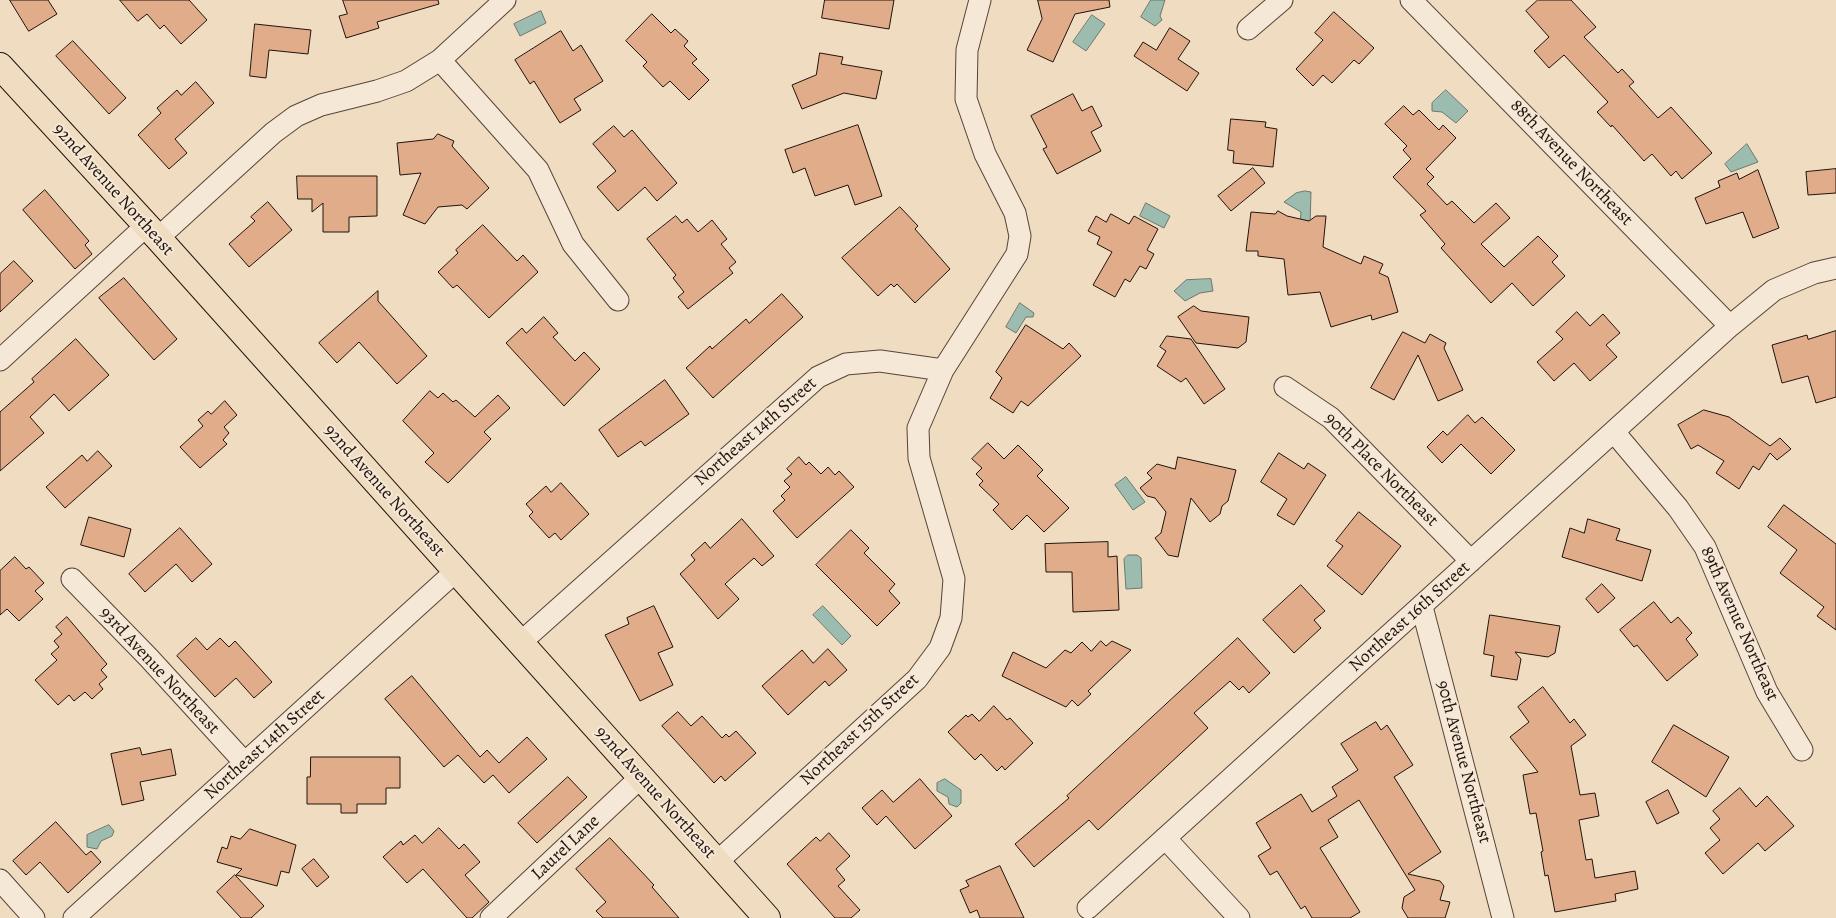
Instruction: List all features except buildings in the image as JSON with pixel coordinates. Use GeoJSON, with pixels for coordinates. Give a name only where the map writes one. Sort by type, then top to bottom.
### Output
{"type":"FeatureCollection","features":[{"type":"Feature","properties":{"kind":"main road","name":"92nd Avenue Northeast"},"geometry":{"type":"LineString","coordinates":[[0,66],[152,232],[765,917]]}},
{"type":"Feature","properties":{"kind":"street"},"geometry":{"type":"LineString","coordinates":[[0,360],[152,232],[296,116],[321,105],[377,91],[406,81],[440,60],[505,0]]}},
{"type":"Feature","properties":{"kind":"street"},"geometry":{"type":"LineString","coordinates":[[943,370],[1016,254],[1020,236],[1015,212],[985,154],[966,99],[967,50],[980,0]]}},
{"type":"Feature","properties":{"kind":"street"},"geometry":{"type":"LineString","coordinates":[[1248,29],[1282,0]]}},
{"type":"Feature","properties":{"kind":"street","name":"88th Avenue Northeast"},"geometry":{"type":"LineString","coordinates":[[1411,0],[1730,326]]}},
{"type":"Feature","properties":{"kind":"street"},"geometry":{"type":"LineString","coordinates":[[440,60],[538,170],[573,244],[618,300]]}},
{"type":"Feature","properties":{"kind":"street","name":"Northeast 16th Street"},"geometry":{"type":"LineString","coordinates":[[1088,908],[1730,326],[1774,290],[1814,273],[1836,268]]}},
{"type":"Feature","properties":{"kind":"street","name":"Northeast 14th Street"},"geometry":{"type":"LineString","coordinates":[[520,642],[818,377],[846,364],[880,361],[943,370]]}},
{"type":"Feature","properties":{"kind":"street","name":"Northeast 15th Street"},"geometry":{"type":"LineString","coordinates":[[717,862],[892,704],[917,679],[940,648],[951,618],[954,579],[920,458],[918,428],[943,370]]}},
{"type":"Feature","properties":{"kind":"street","name":"90th Place Northeast"},"geometry":{"type":"LineString","coordinates":[[1285,386],[1331,418],[1471,561]]}},
{"type":"Feature","properties":{"kind":"street","name":"89th Avenue Northeast"},"geometry":{"type":"LineString","coordinates":[[1614,432],[1678,508],[1705,547],[1767,692],[1802,750]]}},
{"type":"Feature","properties":{"kind":"street","name":"Northeast 14th Street"},"geometry":{"type":"LineString","coordinates":[[74,918],[456,571]]}},
{"type":"Feature","properties":{"kind":"street","name":"93rd Avenue Northeast"},"geometry":{"type":"LineString","coordinates":[[72,579],[149,658],[245,763]]}},
{"type":"Feature","properties":{"kind":"street","name":"90th Avenue Northeast"},"geometry":{"type":"LineString","coordinates":[[1422,607],[1503,918]]}},
{"type":"Feature","properties":{"kind":"street","name":"Laurel Lane"},"geometry":{"type":"LineString","coordinates":[[491,918],[641,777]]}},
{"type":"Feature","properties":{"kind":"street"},"geometry":{"type":"LineString","coordinates":[[1165,838],[1239,918]]}},
{"type":"Feature","properties":{"kind":"street"},"geometry":{"type":"LineString","coordinates":[[0,880],[34,918]]}},
{"type":"Feature","properties":{"kind":"shaded area"},"geometry":{"type":"Polygon","coordinates":[[[1151,0],[1165,0],[1160,16],[1162,20],[1155,26],[1141,17],[1151,0]]]}},
{"type":"Feature","properties":{"kind":"shaded area"},"geometry":{"type":"Polygon","coordinates":[[[541,11],[546,23],[520,36],[514,24],[541,11]]]}},
{"type":"Feature","properties":{"kind":"shaded area"},"geometry":{"type":"Polygon","coordinates":[[[1092,15],[1105,24],[1086,51],[1073,42],[1092,15]]]}},
{"type":"Feature","properties":{"kind":"shaded area"},"geometry":{"type":"Polygon","coordinates":[[[1446,90],[1468,111],[1456,123],[1442,112],[1432,111],[1432,103],[1446,90]]]}},
{"type":"Feature","properties":{"kind":"shaded area"},"geometry":{"type":"Polygon","coordinates":[[[1747,144],[1758,162],[1731,172],[1725,164],[1747,144]]]}},
{"type":"Feature","properties":{"kind":"shaded area"},"geometry":{"type":"Polygon","coordinates":[[[1311,192],[1310,226],[1300,225],[1301,212],[1284,202],[1296,193],[1311,192]]]}},
{"type":"Feature","properties":{"kind":"shaded area"},"geometry":{"type":"Polygon","coordinates":[[[1146,203],[1170,216],[1164,228],[1140,216],[1146,203]]]}},
{"type":"Feature","properties":{"kind":"shaded area"},"geometry":{"type":"Polygon","coordinates":[[[1211,279],[1213,291],[1200,293],[1185,301],[1174,291],[1186,280],[1211,279]]]}},
{"type":"Feature","properties":{"kind":"shaded area"},"geometry":{"type":"Polygon","coordinates":[[[1020,303],[1034,313],[1033,317],[1026,317],[1016,333],[1006,327],[1020,303]]]}},
{"type":"Feature","properties":{"kind":"shaded area"},"geometry":{"type":"Polygon","coordinates":[[[1126,477],[1145,502],[1133,510],[1115,485],[1126,477]]]}},
{"type":"Feature","properties":{"kind":"shaded area"},"geometry":{"type":"Polygon","coordinates":[[[1128,555],[1137,555],[1141,558],[1142,588],[1126,589],[1124,559],[1128,555]]]}},
{"type":"Feature","properties":{"kind":"shaded area"},"geometry":{"type":"Polygon","coordinates":[[[823,606],[851,636],[842,645],[813,615],[823,606]]]}},
{"type":"Feature","properties":{"kind":"shaded area"},"geometry":{"type":"Polygon","coordinates":[[[945,779],[961,790],[961,803],[957,807],[949,804],[948,797],[937,791],[937,783],[945,779]]]}},
{"type":"Feature","properties":{"kind":"shaded area"},"geometry":{"type":"Polygon","coordinates":[[[109,825],[114,831],[112,836],[101,841],[97,849],[87,847],[87,835],[109,825]]]}}]}
